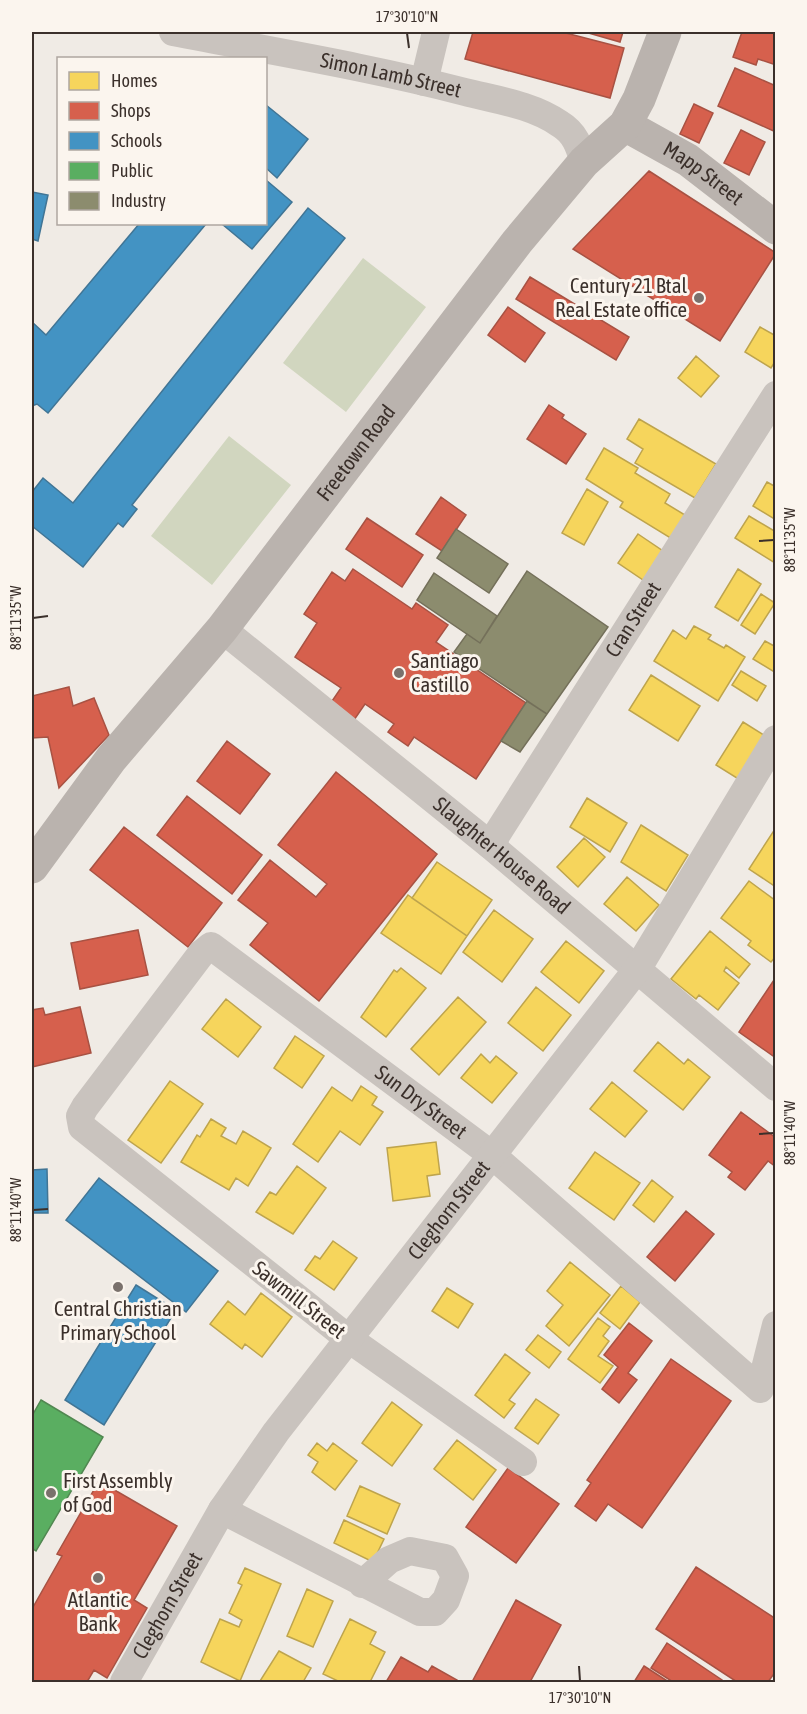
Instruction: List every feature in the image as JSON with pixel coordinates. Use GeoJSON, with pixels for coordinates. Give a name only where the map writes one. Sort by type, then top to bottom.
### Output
{"type":"FeatureCollection","features":[{"type":"Feature","properties":{"kind":"main road","name":"Freetown Road"},"geometry":{"type":"LineString","coordinates":[[32,867],[111,759],[222,629],[517,242],[584,162],[625,125],[639,99],[665,32]]}},
{"type":"Feature","properties":{"kind":"main road","name":"Mapp Street"},"geometry":{"type":"LineString","coordinates":[[625,125],[696,165],[776,228]]}},
{"type":"Feature","properties":{"kind":"street","name":"Simon Lamb Street"},"geometry":{"type":"LineString","coordinates":[[173,32],[424,82],[528,108],[548,117],[571,132],[579,144],[584,162]]}},
{"type":"Feature","properties":{"kind":"street"},"geometry":{"type":"LineString","coordinates":[[424,82],[436,32]]}},
{"type":"Feature","properties":{"kind":"street","name":"Cran Street"},"geometry":{"type":"LineString","coordinates":[[490,845],[776,395]]}},
{"type":"Feature","properties":{"kind":"street","name":"Slaughter House Road"},"geometry":{"type":"LineString","coordinates":[[222,629],[490,845],[776,1087]]}},
{"type":"Feature","properties":{"kind":"street","name":"Cleghorn Street"},"geometry":{"type":"LineString","coordinates":[[124,1683],[222,1510],[276,1432],[638,968],[776,739]]}},
{"type":"Feature","properties":{"kind":"street","name":"Sun Dry Street"},"geometry":{"type":"LineString","coordinates":[[82,1127],[80,1116],[85,1107],[201,954],[211,946],[492,1155],[760,1389],[776,1324]]}},
{"type":"Feature","properties":{"kind":"street","name":"Sawmill Street"},"geometry":{"type":"LineString","coordinates":[[82,1127],[349,1339],[523,1462]]}},
{"type":"Feature","properties":{"kind":"street"},"geometry":{"type":"LineString","coordinates":[[222,1510],[362,1584]]}},
{"type":"Feature","properties":{"kind":"green space"},"geometry":{"type":"Polygon","coordinates":[[[363,258],[426,307],[346,412],[283,363],[363,258]]]}},
{"type":"Feature","properties":{"kind":"green space"},"geometry":{"type":"Polygon","coordinates":[[[229,436],[291,485],[212,585],[151,536],[229,436]]]}},
{"type":"Feature","properties":{"kind":"building: Homes"},"geometry":{"type":"Polygon","coordinates":[[[760,327],[776,336],[776,360],[771,368],[745,352],[760,327]]]}},
{"type":"Feature","properties":{"kind":"building: Homes"},"geometry":{"type":"Polygon","coordinates":[[[696,356],[719,376],[701,397],[678,378],[696,356]]]}},
{"type":"Feature","properties":{"kind":"building: Homes"},"geometry":{"type":"Polygon","coordinates":[[[639,419],[716,464],[695,498],[635,463],[643,449],[627,439],[639,419]]]}},
{"type":"Feature","properties":{"kind":"building: Homes"},"geometry":{"type":"Polygon","coordinates":[[[604,448],[638,468],[635,473],[670,494],[665,503],[690,518],[677,542],[620,507],[623,502],[586,479],[604,448]]]}},
{"type":"Feature","properties":{"kind":"building: Homes"},"geometry":{"type":"Polygon","coordinates":[[[767,482],[776,487],[776,520],[753,506],[767,482]]]}},
{"type":"Feature","properties":{"kind":"building: Homes"},"geometry":{"type":"Polygon","coordinates":[[[587,489],[608,502],[584,545],[562,533],[587,489]]]}},
{"type":"Feature","properties":{"kind":"building: Homes"},"geometry":{"type":"Polygon","coordinates":[[[749,516],[776,532],[775,563],[735,538],[749,516]]]}},
{"type":"Feature","properties":{"kind":"building: Homes"},"geometry":{"type":"Polygon","coordinates":[[[638,534],[666,553],[646,582],[618,563],[638,534]]]}},
{"type":"Feature","properties":{"kind":"building: Homes"},"geometry":{"type":"Polygon","coordinates":[[[738,569],[761,584],[738,621],[715,607],[738,569]]]}},
{"type":"Feature","properties":{"kind":"building: Homes"},"geometry":{"type":"Polygon","coordinates":[[[761,594],[775,603],[755,634],[741,625],[761,594]]]}},
{"type":"Feature","properties":{"kind":"building: Homes"},"geometry":{"type":"Polygon","coordinates":[[[694,626],[711,635],[708,639],[724,648],[726,645],[745,657],[718,701],[654,661],[673,630],[686,639],[694,626]]]}},
{"type":"Feature","properties":{"kind":"building: Homes"},"geometry":{"type":"Polygon","coordinates":[[[765,641],[776,647],[776,673],[753,659],[765,641]]]}},
{"type":"Feature","properties":{"kind":"building: Homes"},"geometry":{"type":"Polygon","coordinates":[[[741,671],[766,686],[757,701],[732,685],[741,671]]]}},
{"type":"Feature","properties":{"kind":"building: Homes"},"geometry":{"type":"Polygon","coordinates":[[[651,675],[700,706],[678,741],[629,710],[651,675]]]}},
{"type":"Feature","properties":{"kind":"building: Homes"},"geometry":{"type":"Polygon","coordinates":[[[743,722],[767,737],[740,780],[716,765],[743,722]]]}},
{"type":"Feature","properties":{"kind":"building: Homes"},"geometry":{"type":"Polygon","coordinates":[[[587,798],[627,823],[610,852],[570,827],[587,798]]]}},
{"type":"Feature","properties":{"kind":"building: Homes"},"geometry":{"type":"Polygon","coordinates":[[[641,825],[688,855],[666,891],[621,862],[641,825]]]}},
{"type":"Feature","properties":{"kind":"building: Homes"},"geometry":{"type":"Polygon","coordinates":[[[773,832],[776,834],[776,887],[749,869],[773,832]]]}},
{"type":"Feature","properties":{"kind":"building: Homes"},"geometry":{"type":"Polygon","coordinates":[[[584,838],[605,857],[578,887],[557,867],[584,838]]]}},
{"type":"Feature","properties":{"kind":"building: Homes"},"geometry":{"type":"Polygon","coordinates":[[[437,862],[492,900],[467,936],[412,898],[437,862]]]}},
{"type":"Feature","properties":{"kind":"building: Homes"},"geometry":{"type":"Polygon","coordinates":[[[627,877],[659,905],[636,931],[604,904],[627,877]]]}},
{"type":"Feature","properties":{"kind":"building: Homes"},"geometry":{"type":"Polygon","coordinates":[[[749,881],[776,901],[776,956],[771,962],[748,945],[751,941],[721,918],[749,881]]]}},
{"type":"Feature","properties":{"kind":"building: Homes"},"geometry":{"type":"Polygon","coordinates":[[[408,895],[467,936],[441,974],[381,933],[408,895]]]}},
{"type":"Feature","properties":{"kind":"building: Homes"},"geometry":{"type":"Polygon","coordinates":[[[494,910],[533,939],[502,982],[463,952],[494,910]]]}},
{"type":"Feature","properties":{"kind":"building: Homes"},"geometry":{"type":"Polygon","coordinates":[[[710,931],[750,964],[739,978],[726,967],[724,971],[739,983],[718,1010],[699,995],[696,999],[671,979],[710,931]]]}},
{"type":"Feature","properties":{"kind":"building: Homes"},"geometry":{"type":"Polygon","coordinates":[[[566,941],[604,971],[579,1003],[541,972],[566,941]]]}},
{"type":"Feature","properties":{"kind":"building: Homes"},"geometry":{"type":"Polygon","coordinates":[[[401,968],[426,988],[386,1037],[361,1017],[394,970],[397,972],[401,968]]]}},
{"type":"Feature","properties":{"kind":"building: Homes"},"geometry":{"type":"Polygon","coordinates":[[[536,987],[571,1015],[543,1051],[508,1023],[536,987]]]}},
{"type":"Feature","properties":{"kind":"building: Homes"},"geometry":{"type":"Polygon","coordinates":[[[458,997],[486,1022],[439,1075],[411,1049],[458,997]]]}},
{"type":"Feature","properties":{"kind":"building: Homes"},"geometry":{"type":"Polygon","coordinates":[[[226,999],[261,1027],[238,1057],[202,1029],[226,999]]]}},
{"type":"Feature","properties":{"kind":"building: Homes"},"geometry":{"type":"Polygon","coordinates":[[[295,1036],[324,1056],[302,1088],[274,1068],[295,1036]]]}},
{"type":"Feature","properties":{"kind":"building: Homes"},"geometry":{"type":"Polygon","coordinates":[[[658,1042],[684,1064],[688,1059],[710,1077],[683,1110],[634,1071],[658,1042]]]}},
{"type":"Feature","properties":{"kind":"building: Homes"},"geometry":{"type":"Polygon","coordinates":[[[481,1054],[490,1063],[496,1056],[517,1073],[492,1103],[461,1078],[481,1054]]]}},
{"type":"Feature","properties":{"kind":"building: Homes"},"geometry":{"type":"Polygon","coordinates":[[[170,1081],[203,1104],[161,1163],[128,1140],[170,1081]]]}},
{"type":"Feature","properties":{"kind":"building: Homes"},"geometry":{"type":"Polygon","coordinates":[[[612,1082],[647,1111],[625,1137],[590,1109],[612,1082]]]}},
{"type":"Feature","properties":{"kind":"building: Homes"},"geometry":{"type":"Polygon","coordinates":[[[361,1086],[377,1097],[372,1105],[383,1112],[360,1145],[340,1131],[318,1162],[293,1144],[332,1087],[352,1101],[361,1086]]]}},
{"type":"Feature","properties":{"kind":"building: Homes"},"geometry":{"type":"Polygon","coordinates":[[[211,1119],[226,1128],[221,1136],[236,1144],[243,1131],[271,1148],[248,1186],[236,1178],[229,1190],[181,1162],[197,1135],[200,1137],[211,1119]]]}},
{"type":"Feature","properties":{"kind":"building: Homes"},"geometry":{"type":"Polygon","coordinates":[[[436,1142],[440,1174],[427,1176],[430,1196],[393,1201],[387,1148],[436,1142]]]}},
{"type":"Feature","properties":{"kind":"building: Homes"},"geometry":{"type":"Polygon","coordinates":[[[595,1152],[640,1183],[614,1220],[569,1188],[595,1152]]]}},
{"type":"Feature","properties":{"kind":"building: Homes"},"geometry":{"type":"Polygon","coordinates":[[[297,1166],[326,1188],[293,1234],[256,1212],[270,1192],[276,1195],[297,1166]]]}},
{"type":"Feature","properties":{"kind":"building: Homes"},"geometry":{"type":"Polygon","coordinates":[[[652,1180],[673,1197],[654,1222],[633,1205],[652,1180]]]}},
{"type":"Feature","properties":{"kind":"building: Homes"},"geometry":{"type":"Polygon","coordinates":[[[333,1241],[357,1258],[334,1290],[305,1270],[315,1256],[320,1259],[333,1241]]]}},
{"type":"Feature","properties":{"kind":"building: Homes"},"geometry":{"type":"Polygon","coordinates":[[[570,1262],[610,1295],[569,1346],[546,1326],[563,1305],[547,1291],[570,1262]]]}},
{"type":"Feature","properties":{"kind":"building: Homes"},"geometry":{"type":"Polygon","coordinates":[[[621,1286],[640,1302],[620,1329],[600,1313],[621,1286]]]}},
{"type":"Feature","properties":{"kind":"building: Homes"},"geometry":{"type":"Polygon","coordinates":[[[447,1288],[473,1304],[458,1328],[432,1311],[447,1288]]]}},
{"type":"Feature","properties":{"kind":"building: Homes"},"geometry":{"type":"Polygon","coordinates":[[[261,1293],[292,1317],[262,1357],[245,1344],[242,1349],[210,1324],[228,1301],[245,1315],[261,1293]]]}},
{"type":"Feature","properties":{"kind":"building: Homes"},"geometry":{"type":"Polygon","coordinates":[[[598,1318],[610,1327],[603,1336],[609,1341],[598,1356],[613,1366],[600,1383],[568,1359],[598,1318]]]}},
{"type":"Feature","properties":{"kind":"building: Homes"},"geometry":{"type":"Polygon","coordinates":[[[538,1335],[561,1352],[549,1368],[526,1350],[538,1335]]]}},
{"type":"Feature","properties":{"kind":"building: Homes"},"geometry":{"type":"Polygon","coordinates":[[[505,1354],[530,1373],[509,1400],[515,1404],[504,1418],[475,1395],[505,1354]]]}},
{"type":"Feature","properties":{"kind":"building: Homes"},"geometry":{"type":"Polygon","coordinates":[[[536,1399],[559,1415],[538,1444],[515,1428],[536,1399]]]}},
{"type":"Feature","properties":{"kind":"building: Homes"},"geometry":{"type":"Polygon","coordinates":[[[392,1402],[422,1425],[392,1466],[362,1443],[392,1402]]]}},
{"type":"Feature","properties":{"kind":"building: Homes"},"geometry":{"type":"Polygon","coordinates":[[[457,1440],[496,1470],[473,1500],[434,1469],[457,1440]]]}},
{"type":"Feature","properties":{"kind":"building: Homes"},"geometry":{"type":"Polygon","coordinates":[[[317,1443],[327,1451],[333,1443],[357,1461],[335,1490],[312,1472],[318,1462],[308,1455],[317,1443]]]}},
{"type":"Feature","properties":{"kind":"building: Homes"},"geometry":{"type":"Polygon","coordinates":[[[360,1486],[400,1504],[387,1534],[347,1516],[360,1486]]]}},
{"type":"Feature","properties":{"kind":"building: Homes"},"geometry":{"type":"Polygon","coordinates":[[[344,1520],[384,1539],[373,1562],[334,1543],[344,1520]]]}},
{"type":"Feature","properties":{"kind":"building: Homes"},"geometry":{"type":"Polygon","coordinates":[[[245,1568],[281,1584],[240,1681],[201,1662],[220,1619],[239,1627],[242,1620],[229,1613],[242,1585],[238,1583],[245,1568]]]}},
{"type":"Feature","properties":{"kind":"building: Homes"},"geometry":{"type":"Polygon","coordinates":[[[307,1589],[333,1601],[313,1647],[287,1636],[307,1589]]]}},
{"type":"Feature","properties":{"kind":"building: Homes"},"geometry":{"type":"Polygon","coordinates":[[[350,1619],[376,1632],[370,1644],[385,1652],[370,1682],[340,1682],[323,1674],[350,1619]]]}},
{"type":"Feature","properties":{"kind":"building: Homes"},"geometry":{"type":"Polygon","coordinates":[[[279,1651],[311,1668],[303,1682],[260,1681],[279,1651]]]}},
{"type":"Feature","properties":{"kind":"building: Shops"},"geometry":{"type":"Polygon","coordinates":[[[473,32],[562,32],[624,48],[610,98],[465,59],[473,32]]]}},
{"type":"Feature","properties":{"kind":"building: Shops"},"geometry":{"type":"Polygon","coordinates":[[[585,32],[623,32],[620,42],[585,32]]]}},
{"type":"Feature","properties":{"kind":"building: Shops"},"geometry":{"type":"Polygon","coordinates":[[[742,32],[776,32],[776,65],[758,59],[756,65],[733,57],[742,32]]]}},
{"type":"Feature","properties":{"kind":"building: Shops"},"geometry":{"type":"Polygon","coordinates":[[[735,68],[776,86],[776,132],[718,106],[735,68]]]}},
{"type":"Feature","properties":{"kind":"building: Shops"},"geometry":{"type":"Polygon","coordinates":[[[694,104],[713,113],[699,143],[680,134],[694,104]]]}},
{"type":"Feature","properties":{"kind":"building: Shops"},"geometry":{"type":"Polygon","coordinates":[[[741,130],[765,142],[749,175],[724,163],[741,130]]]}},
{"type":"Feature","properties":{"kind":"building: Shops","name":"Century 21 Btal Real Estate office"},"geometry":{"type":"Polygon","coordinates":[[[649,171],[776,253],[720,341],[573,249],[649,171]]]}},
{"type":"Feature","properties":{"kind":"building: Shops"},"geometry":{"type":"Polygon","coordinates":[[[530,277],[629,337],[616,360],[516,299],[530,277]]]}},
{"type":"Feature","properties":{"kind":"building: Shops"},"geometry":{"type":"Polygon","coordinates":[[[508,307],[545,333],[525,362],[488,335],[508,307]]]}},
{"type":"Feature","properties":{"kind":"building: Shops"},"geometry":{"type":"Polygon","coordinates":[[[549,405],[564,415],[562,418],[586,434],[566,464],[527,439],[549,405]]]}},
{"type":"Feature","properties":{"kind":"building: Shops"},"geometry":{"type":"Polygon","coordinates":[[[441,497],[466,515],[442,551],[416,534],[441,497]]]}},
{"type":"Feature","properties":{"kind":"building: Shops"},"geometry":{"type":"Polygon","coordinates":[[[367,518],[423,555],[402,587],[346,549],[367,518]]]}},
{"type":"Feature","properties":{"kind":"building: Shops","name":"Santiago Castillo"},"geometry":{"type":"Polygon","coordinates":[[[353,569],[412,609],[416,603],[448,625],[436,642],[526,703],[476,779],[414,737],[408,746],[388,732],[394,724],[365,704],[354,720],[330,704],[341,688],[295,657],[317,623],[304,614],[332,572],[345,581],[353,569]]]}},
{"type":"Feature","properties":{"kind":"building: Shops"},"geometry":{"type":"Polygon","coordinates":[[[69,687],[73,706],[94,698],[109,735],[59,788],[48,737],[32,738],[32,696],[69,687]]]}},
{"type":"Feature","properties":{"kind":"building: Shops"},"geometry":{"type":"Polygon","coordinates":[[[227,741],[270,774],[240,814],[197,781],[227,741]]]}},
{"type":"Feature","properties":{"kind":"building: Shops"},"geometry":{"type":"Polygon","coordinates":[[[336,772],[437,854],[319,1001],[250,945],[268,923],[238,900],[270,860],[316,897],[327,884],[278,845],[336,772]]]}},
{"type":"Feature","properties":{"kind":"building: Shops"},"geometry":{"type":"Polygon","coordinates":[[[187,796],[262,855],[232,894],[157,835],[187,796]]]}},
{"type":"Feature","properties":{"kind":"building: Shops"},"geometry":{"type":"Polygon","coordinates":[[[124,827],[222,903],[188,947],[90,870],[124,827]]]}},
{"type":"Feature","properties":{"kind":"building: Shops"},"geometry":{"type":"Polygon","coordinates":[[[138,930],[148,975],[80,989],[71,943],[138,930]]]}},
{"type":"Feature","properties":{"kind":"building: Shops"},"geometry":{"type":"Polygon","coordinates":[[[776,977],[776,1058],[739,1032],[776,977]]]}},
{"type":"Feature","properties":{"kind":"building: Shops"},"geometry":{"type":"Polygon","coordinates":[[[80,1007],[91,1053],[32,1067],[32,1010],[43,1008],[45,1015],[80,1007]]]}},
{"type":"Feature","properties":{"kind":"building: Shops"},"geometry":{"type":"Polygon","coordinates":[[[741,1112],[776,1138],[776,1167],[768,1161],[745,1190],[728,1177],[732,1172],[709,1155],[741,1112]]]}},
{"type":"Feature","properties":{"kind":"building: Shops"},"geometry":{"type":"Polygon","coordinates":[[[686,1211],[714,1234],[675,1281],[647,1257],[686,1211]]]}},
{"type":"Feature","properties":{"kind":"building: Shops"},"geometry":{"type":"Polygon","coordinates":[[[629,1323],[652,1341],[628,1373],[637,1380],[619,1403],[602,1389],[618,1367],[604,1355],[629,1323]]]}},
{"type":"Feature","properties":{"kind":"building: Shops"},"geometry":{"type":"Polygon","coordinates":[[[671,1359],[731,1401],[642,1528],[608,1504],[596,1521],[575,1506],[591,1483],[587,1480],[671,1359]]]}},
{"type":"Feature","properties":{"kind":"building: Shops"},"geometry":{"type":"Polygon","coordinates":[[[508,1468],[559,1504],[516,1563],[466,1527],[508,1468]]]}},
{"type":"Feature","properties":{"kind":"building: Shops","name":"Atlantic Bank"},"geometry":{"type":"Polygon","coordinates":[[[99,1481],[177,1526],[134,1600],[147,1608],[107,1678],[94,1670],[87,1682],[32,1682],[32,1609],[62,1556],[57,1554],[99,1481]]]}},
{"type":"Feature","properties":{"kind":"building: Shops"},"geometry":{"type":"Polygon","coordinates":[[[696,1567],[776,1619],[776,1671],[768,1682],[737,1682],[656,1629],[696,1567]]]}},
{"type":"Feature","properties":{"kind":"building: Shops"},"geometry":{"type":"Polygon","coordinates":[[[516,1600],[561,1625],[530,1682],[472,1682],[516,1600]]]}},
{"type":"Feature","properties":{"kind":"building: Shops"},"geometry":{"type":"Polygon","coordinates":[[[667,1643],[722,1680],[721,1682],[673,1682],[651,1668],[667,1643]]]}},
{"type":"Feature","properties":{"kind":"building: Shops"},"geometry":{"type":"Polygon","coordinates":[[[401,1657],[428,1672],[432,1666],[457,1680],[456,1682],[386,1682],[401,1657]]]}},
{"type":"Feature","properties":{"kind":"building: Shops"},"geometry":{"type":"Polygon","coordinates":[[[644,1666],[669,1682],[634,1682],[644,1666]]]}},
{"type":"Feature","properties":{"kind":"building: Schools"},"geometry":{"type":"Polygon","coordinates":[[[267,106],[308,139],[277,178],[267,169],[267,106]]]}},
{"type":"Feature","properties":{"kind":"building: Schools"},"geometry":{"type":"Polygon","coordinates":[[[267,181],[292,202],[252,249],[223,225],[267,225],[267,181]]]}},
{"type":"Feature","properties":{"kind":"building: Schools"},"geometry":{"type":"Polygon","coordinates":[[[32,192],[48,195],[38,241],[32,239],[32,192]]]}},
{"type":"Feature","properties":{"kind":"building: Schools"},"geometry":{"type":"Polygon","coordinates":[[[308,208],[345,238],[132,505],[137,509],[123,527],[118,523],[83,567],[32,526],[32,492],[43,478],[73,503],[308,208]]]}},
{"type":"Feature","properties":{"kind":"building: Schools"},"geometry":{"type":"Polygon","coordinates":[[[138,225],[205,225],[48,413],[37,404],[32,406],[32,322],[46,335],[138,225]]]}},
{"type":"Feature","properties":{"kind":"building: Schools"},"geometry":{"type":"Polygon","coordinates":[[[47,1169],[48,1213],[32,1213],[32,1170],[47,1169]]]}},
{"type":"Feature","properties":{"kind":"building: Schools"},"geometry":{"type":"Polygon","coordinates":[[[99,1178],[218,1271],[186,1312],[66,1220],[99,1178]]]}},
{"type":"Feature","properties":{"kind":"building: Schools"},"geometry":{"type":"Polygon","coordinates":[[[136,1285],[176,1310],[104,1425],[65,1400],[136,1285]]]}},
{"type":"Feature","properties":{"kind":"building: Public","name":"First Assembly of God"},"geometry":{"type":"Polygon","coordinates":[[[41,1400],[103,1437],[36,1551],[32,1548],[32,1416],[41,1400]]]}},
{"type":"Feature","properties":{"kind":"building: Industry"},"geometry":{"type":"Polygon","coordinates":[[[456,529],[508,564],[489,593],[437,558],[456,529]]]}},
{"type":"Feature","properties":{"kind":"building: Industry"},"geometry":{"type":"Polygon","coordinates":[[[527,571],[608,627],[547,714],[454,652],[467,634],[480,643],[527,571]]]}},
{"type":"Feature","properties":{"kind":"building: Industry"},"geometry":{"type":"Polygon","coordinates":[[[434,573],[497,616],[480,643],[417,600],[434,573]]]}},
{"type":"Feature","properties":{"kind":"building: Industry"},"geometry":{"type":"Polygon","coordinates":[[[527,701],[547,714],[520,752],[501,741],[527,701]]]}},
{"type":"Feature","properties":{"kind":"place","name":"Century 21 Btal Real Estate office"},"geometry":{"type":"Point","coordinates":[699,298]}},
{"type":"Feature","properties":{"kind":"place","name":"Santiago Castillo"},"geometry":{"type":"Point","coordinates":[399,673]}},
{"type":"Feature","properties":{"kind":"place","name":"Central Christian Primary School"},"geometry":{"type":"Point","coordinates":[118,1287]}},
{"type":"Feature","properties":{"kind":"place","name":"First Assembly of God"},"geometry":{"type":"Point","coordinates":[51,1493]}},
{"type":"Feature","properties":{"kind":"place","name":"Atlantic Bank"},"geometry":{"type":"Point","coordinates":[98,1578]}}]}
